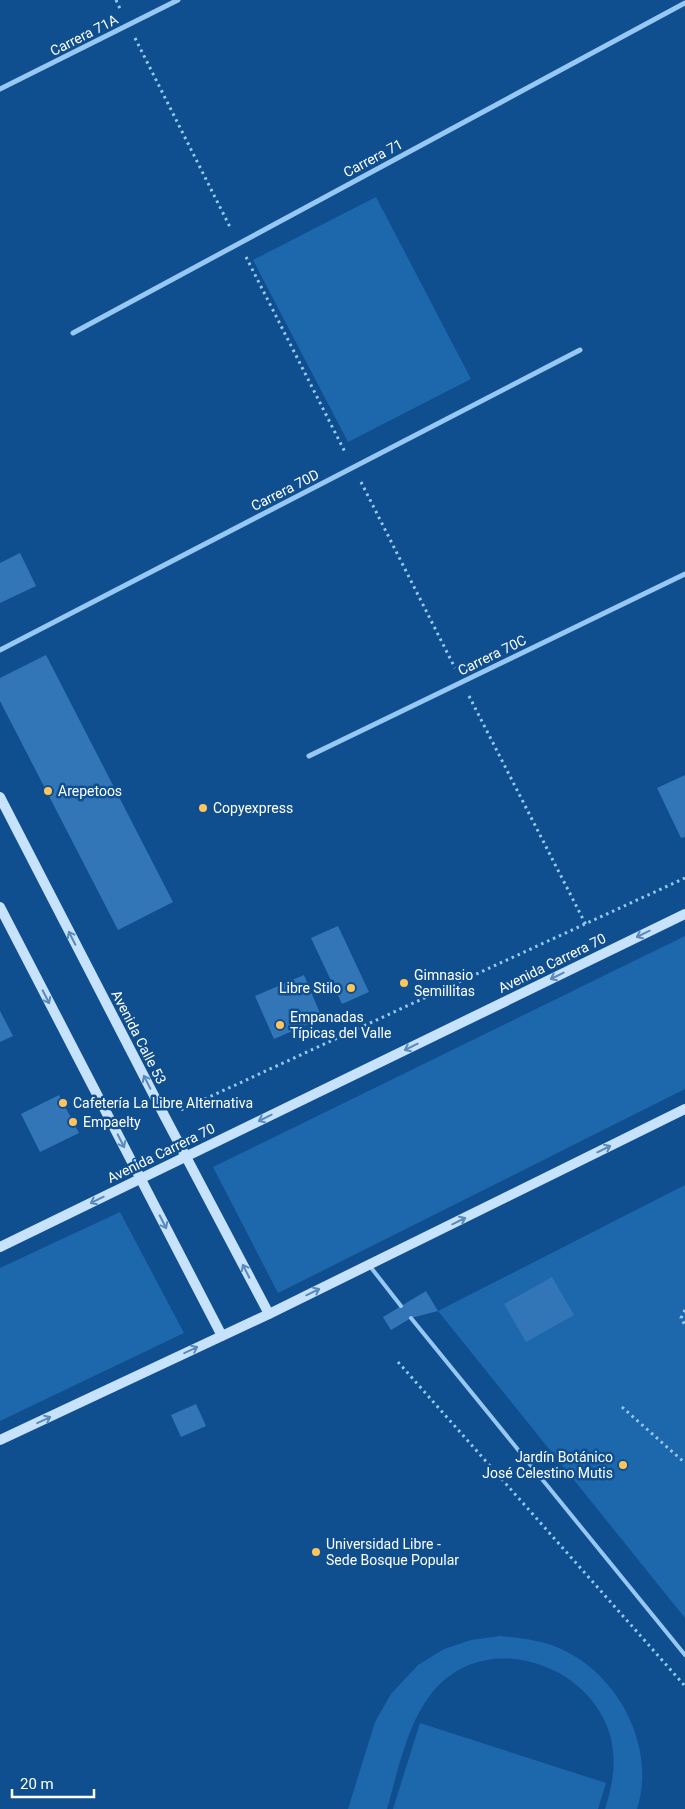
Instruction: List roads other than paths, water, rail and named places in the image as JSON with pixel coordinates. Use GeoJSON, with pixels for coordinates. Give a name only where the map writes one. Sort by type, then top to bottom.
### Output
{"type":"FeatureCollection","features":[{"type":"Feature","properties":{"kind":"main road","name":"Avenida Calle 53"},"geometry":{"type":"LineString","coordinates":[[0,797],[269,1314]]}},
{"type":"Feature","properties":{"kind":"main road"},"geometry":{"type":"LineString","coordinates":[[0,907],[222,1336]]}},
{"type":"Feature","properties":{"kind":"main road","name":"Avenida Carrera 70"},"geometry":{"type":"LineString","coordinates":[[0,1247],[685,914]]}},
{"type":"Feature","properties":{"kind":"main road"},"geometry":{"type":"LineString","coordinates":[[0,1440],[269,1314],[685,1109]]}},
{"type":"Feature","properties":{"kind":"street","name":"Carrera 71A"},"geometry":{"type":"LineString","coordinates":[[0,90],[178,0]]}},
{"type":"Feature","properties":{"kind":"street","name":"Carrera 71"},"geometry":{"type":"LineString","coordinates":[[72,333],[685,3]]}},
{"type":"Feature","properties":{"kind":"street","name":"Carrera 70D"},"geometry":{"type":"LineString","coordinates":[[0,650],[580,350]]}},
{"type":"Feature","properties":{"kind":"street","name":"Carrera 70C"},"geometry":{"type":"LineString","coordinates":[[309,756],[685,574]]}},
{"type":"Feature","properties":{"kind":"lane"},"geometry":{"type":"LineString","coordinates":[[368,1265],[401,1306]]}},
{"type":"Feature","properties":{"kind":"lane"},"geometry":{"type":"LineString","coordinates":[[410,1318],[685,1655]]}},
{"type":"Feature","properties":{"kind":"place","name":"Arepetoos"},"geometry":{"type":"Point","coordinates":[48,791]}},
{"type":"Feature","properties":{"kind":"place","name":"Copyexpress"},"geometry":{"type":"Point","coordinates":[203,808]}},
{"type":"Feature","properties":{"kind":"place","name":"Gimnasio Semillitas"},"geometry":{"type":"Point","coordinates":[404,983]}},
{"type":"Feature","properties":{"kind":"place","name":"Libre Stilo"},"geometry":{"type":"Point","coordinates":[351,988]}},
{"type":"Feature","properties":{"kind":"place","name":"Empanadas Típicas del Valle"},"geometry":{"type":"Point","coordinates":[280,1025]}},
{"type":"Feature","properties":{"kind":"place","name":"Cafetería La Libre Alternativa"},"geometry":{"type":"Point","coordinates":[63,1103]}},
{"type":"Feature","properties":{"kind":"place","name":"Empaelty"},"geometry":{"type":"Point","coordinates":[73,1122]}},
{"type":"Feature","properties":{"kind":"place","name":"Jardín Botánico José Celestino Mutis"},"geometry":{"type":"Point","coordinates":[623,1465]}},
{"type":"Feature","properties":{"kind":"place","name":"Universidad Libre - Sede Bosque Popular"},"geometry":{"type":"Point","coordinates":[316,1552]}}]}
